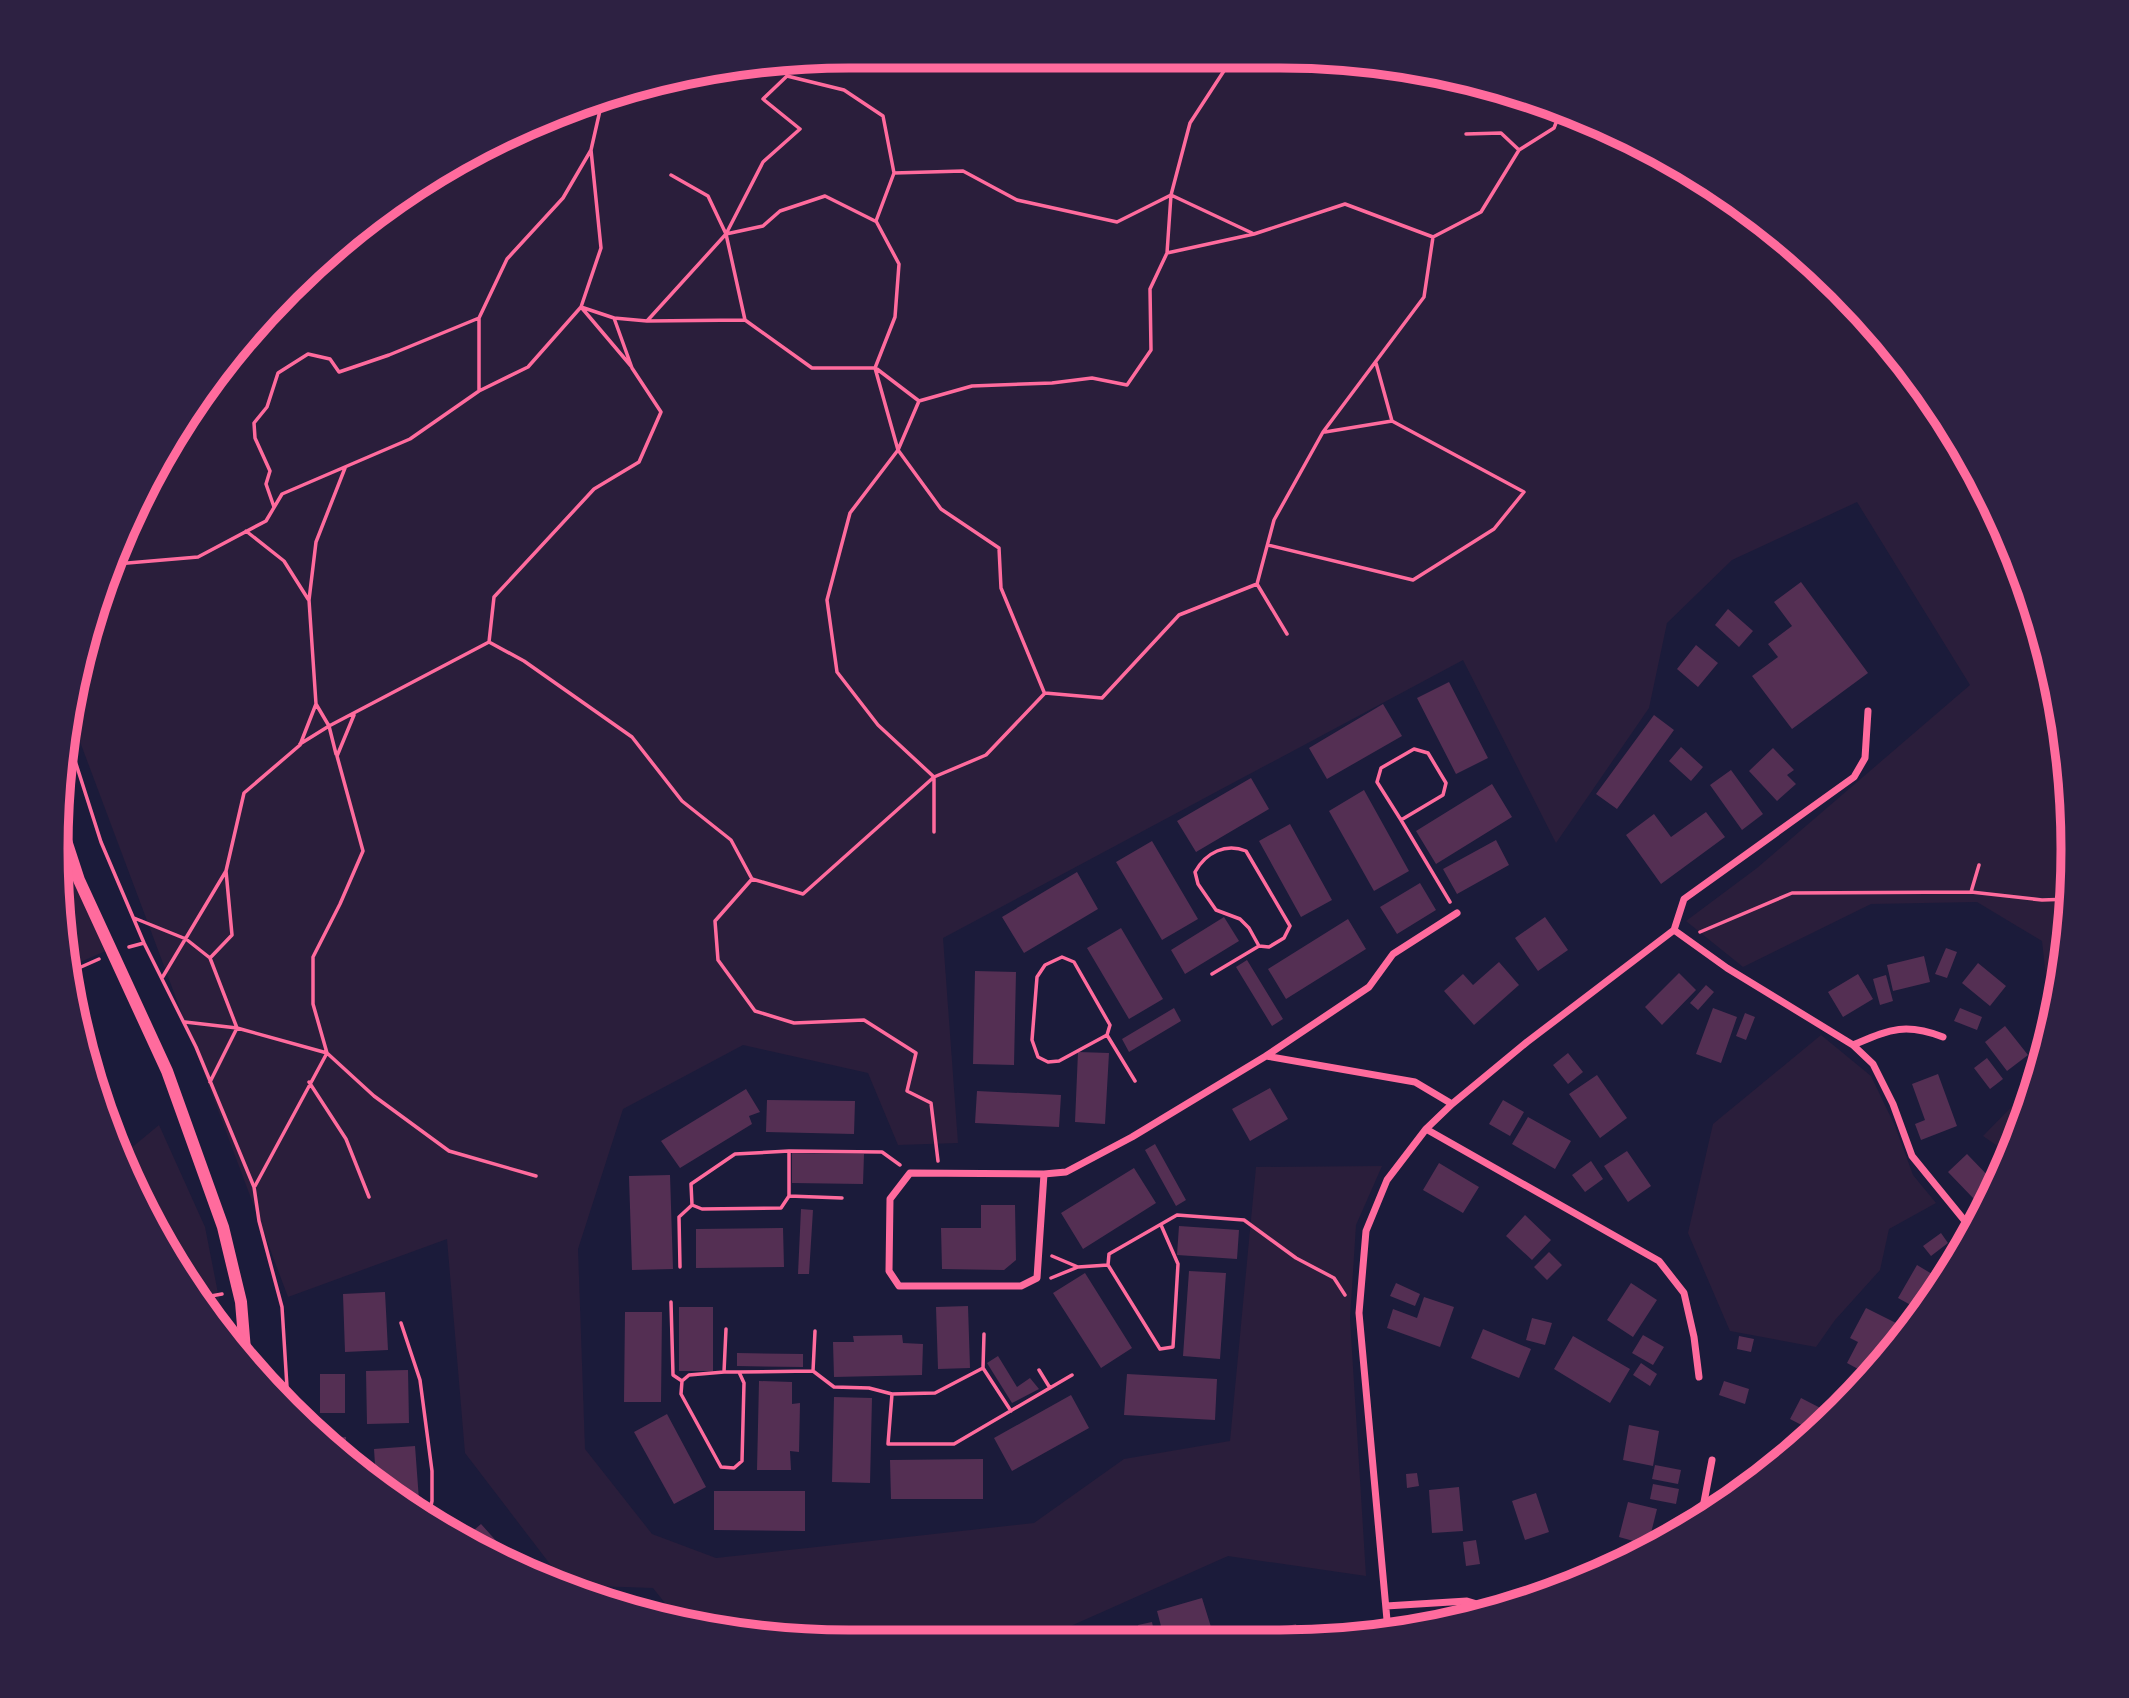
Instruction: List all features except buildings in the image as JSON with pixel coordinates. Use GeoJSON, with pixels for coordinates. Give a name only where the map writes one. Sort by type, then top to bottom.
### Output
{"type":"FeatureCollection","features":[{"type":"Feature","properties":{"kind":"street"},"geometry":{"type":"LineString","coordinates":[[1388,1622],[1359,1313],[1366,1231],[1387,1180],[1426,1129],[1452,1104],[1527,1042],[1674,930],[1684,899],[1854,777],[1865,758],[1868,711]]}},
{"type":"Feature","properties":{"kind":"street"},"geometry":{"type":"LineString","coordinates":[[68,847],[79,880],[167,1071],[223,1227],[238,1291],[244,1341]]}},
{"type":"Feature","properties":{"kind":"street"},"geometry":{"type":"LineString","coordinates":[[1044,1174],[1037,1278],[1021,1286],[899,1286],[889,1271],[890,1199],[910,1172],[1066,1172],[1132,1137],[1266,1056],[1369,987],[1393,954],[1457,913]]}},
{"type":"Feature","properties":{"kind":"street"},"geometry":{"type":"LineString","coordinates":[[1674,930],[1727,968],[1853,1045],[1872,1064],[1893,1104],[1912,1156],[1965,1221]]}},
{"type":"Feature","properties":{"kind":"street"},"geometry":{"type":"LineString","coordinates":[[1853,1045],[1886,1031],[1919,1028],[1943,1037]]}},
{"type":"Feature","properties":{"kind":"street"},"geometry":{"type":"LineString","coordinates":[[1266,1056],[1415,1082],[1452,1104]]}},
{"type":"Feature","properties":{"kind":"street"},"geometry":{"type":"LineString","coordinates":[[1426,1129],[1658,1261],[1685,1293],[1699,1377]]}},
{"type":"Feature","properties":{"kind":"street"},"geometry":{"type":"LineString","coordinates":[[1704,1504],[1712,1460]]}},
{"type":"Feature","properties":{"kind":"street"},"geometry":{"type":"LineString","coordinates":[[1387,1606],[1467,1601],[1477,1604]]}},
{"type":"Feature","properties":{"kind":"path"},"geometry":{"type":"LineString","coordinates":[[919,401],[972,386],[1052,383],[1092,378],[1127,386],[1151,350],[1150,289],[1167,253],[1171,195],[1190,123],[1226,68]]}},
{"type":"Feature","properties":{"kind":"path"},"geometry":{"type":"LineString","coordinates":[[647,321],[726,234],[763,162],[800,129],[763,99],[787,76],[844,90],[883,116],[894,173],[876,221]]}},
{"type":"Feature","properties":{"kind":"path"},"geometry":{"type":"LineString","coordinates":[[479,391],[479,318],[506,259],[563,198],[591,150],[600,109]]}},
{"type":"Feature","properties":{"kind":"path"},"geometry":{"type":"LineString","coordinates":[[1167,253],[1254,234],[1345,204],[1433,237],[1481,212],[1518,150],[1554,128],[1557,120]]}},
{"type":"Feature","properties":{"kind":"path"},"geometry":{"type":"LineString","coordinates":[[1466,134],[1501,133],[1518,150]]}},
{"type":"Feature","properties":{"kind":"path"},"geometry":{"type":"LineString","coordinates":[[123,563],[198,557],[266,521],[282,494],[410,439],[479,391],[528,367],[582,307],[601,248],[591,150]]}},
{"type":"Feature","properties":{"kind":"path"},"geometry":{"type":"LineString","coordinates":[[894,173],[963,171],[1017,200],[1117,222],[1171,195]]}},
{"type":"Feature","properties":{"kind":"path"},"geometry":{"type":"LineString","coordinates":[[671,174],[708,196],[726,234],[745,320]]}},
{"type":"Feature","properties":{"kind":"path"},"geometry":{"type":"LineString","coordinates":[[726,234],[762,226],[780,211],[825,195],[876,221],[898,264],[895,317],[875,368],[898,450],[941,509],[999,548],[1002,588],[1045,693]]}},
{"type":"Feature","properties":{"kind":"path"},"geometry":{"type":"LineString","coordinates":[[1171,195],[1254,234]]}},
{"type":"Feature","properties":{"kind":"path"},"geometry":{"type":"LineString","coordinates":[[1287,634],[1257,584],[1274,520],[1323,432],[1424,297],[1433,237]]}},
{"type":"Feature","properties":{"kind":"path"},"geometry":{"type":"LineString","coordinates":[[582,307],[614,318],[647,321],[745,320],[812,368],[875,368],[919,401]]}},
{"type":"Feature","properties":{"kind":"path"},"geometry":{"type":"LineString","coordinates":[[489,642],[494,597],[594,489],[639,462],[661,412],[632,368],[582,307]]}},
{"type":"Feature","properties":{"kind":"path"},"geometry":{"type":"LineString","coordinates":[[274,507],[265,484],[270,471],[255,438],[254,423],[267,407],[278,373],[308,354],[330,359],[339,372],[389,355],[479,318]]}},
{"type":"Feature","properties":{"kind":"path"},"geometry":{"type":"LineString","coordinates":[[614,318],[632,368]]}},
{"type":"Feature","properties":{"kind":"path"},"geometry":{"type":"LineString","coordinates":[[1376,363],[1392,422]]}},
{"type":"Feature","properties":{"kind":"path"},"geometry":{"type":"LineString","coordinates":[[919,401],[898,450],[850,513],[827,600],[837,672],[878,726],[933,777],[934,832]]}},
{"type":"Feature","properties":{"kind":"path"},"geometry":{"type":"LineString","coordinates":[[1268,545],[1413,580],[1494,529],[1524,492],[1392,422],[1323,432]]}},
{"type":"Feature","properties":{"kind":"path"},"geometry":{"type":"LineString","coordinates":[[300,745],[316,704],[309,600],[316,542],[345,468]]}},
{"type":"Feature","properties":{"kind":"path"},"geometry":{"type":"LineString","coordinates":[[246,531],[284,561],[309,600]]}},
{"type":"Feature","properties":{"kind":"path"},"geometry":{"type":"LineString","coordinates":[[1045,693],[1102,698],[1179,615],[1257,584]]}},
{"type":"Feature","properties":{"kind":"path"},"geometry":{"type":"LineString","coordinates":[[162,978],[226,871],[244,793],[300,745],[329,726],[489,642]]}},
{"type":"Feature","properties":{"kind":"path"},"geometry":{"type":"LineString","coordinates":[[489,642],[524,662],[632,737],[682,801],[731,840],[752,879],[803,894],[933,777],[986,755],[1045,693]]}},
{"type":"Feature","properties":{"kind":"path"},"geometry":{"type":"LineString","coordinates":[[254,1187],[327,1053],[313,1004],[313,957],[363,851],[329,726],[316,704]]}},
{"type":"Feature","properties":{"kind":"path"},"geometry":{"type":"LineString","coordinates":[[337,756],[354,715]]}},
{"type":"Feature","properties":{"kind":"path"},"geometry":{"type":"LineString","coordinates":[[1401,820],[1443,795],[1446,783],[1428,752],[1414,749],[1381,768],[1377,782],[1457,913]]}},
{"type":"Feature","properties":{"kind":"path"},"geometry":{"type":"LineString","coordinates":[[74,757],[101,842],[210,1082],[254,1187],[259,1221],[282,1307],[287,1391]]}},
{"type":"Feature","properties":{"kind":"path"},"geometry":{"type":"LineString","coordinates":[[1212,974],[1259,946],[1269,947],[1284,938],[1290,926],[1246,851],[1233,846],[1219,850],[1201,861],[1195,872],[1199,884],[1216,910],[1240,919],[1249,928],[1259,946]]}},
{"type":"Feature","properties":{"kind":"path"},"geometry":{"type":"LineString","coordinates":[[1971,892],[1979,865]]}},
{"type":"Feature","properties":{"kind":"path"},"geometry":{"type":"LineString","coordinates":[[210,958],[232,934],[226,871]]}},
{"type":"Feature","properties":{"kind":"path"},"geometry":{"type":"LineString","coordinates":[[752,879],[715,921],[718,960],[755,1011],[794,1023],[864,1020],[916,1053],[907,1091],[931,1102],[939,1172]]}},
{"type":"Feature","properties":{"kind":"path"},"geometry":{"type":"LineString","coordinates":[[1686,938],[1792,893],[1971,892],[2059,900]]}},
{"type":"Feature","properties":{"kind":"path"},"geometry":{"type":"LineString","coordinates":[[134,918],[186,939],[210,958],[237,1028],[210,1082]]}},
{"type":"Feature","properties":{"kind":"path"},"geometry":{"type":"LineString","coordinates":[[1107,1035],[1059,1061],[1048,1062],[1038,1056],[1032,1040],[1037,977],[1045,965],[1062,957],[1074,962],[1110,1025],[1107,1035],[1135,1081]]}},
{"type":"Feature","properties":{"kind":"path"},"geometry":{"type":"LineString","coordinates":[[183,1022],[237,1028],[327,1053],[374,1096],[449,1152],[536,1177]]}},
{"type":"Feature","properties":{"kind":"path"},"geometry":{"type":"LineString","coordinates":[[309,1082],[346,1139],[369,1197]]}},
{"type":"Feature","properties":{"kind":"path"},"geometry":{"type":"LineString","coordinates":[[692,1205],[691,1184],[735,1154],[789,1151],[883,1153],[910,1172]]}},
{"type":"Feature","properties":{"kind":"path"},"geometry":{"type":"LineString","coordinates":[[692,1205],[702,1209],[781,1208],[789,1196],[789,1151]]}},
{"type":"Feature","properties":{"kind":"path"},"geometry":{"type":"LineString","coordinates":[[789,1196],[842,1198]]}},
{"type":"Feature","properties":{"kind":"path"},"geometry":{"type":"LineString","coordinates":[[680,1267],[679,1217],[692,1205]]}},
{"type":"Feature","properties":{"kind":"path"},"geometry":{"type":"LineString","coordinates":[[1161,1225],[1178,1264],[1173,1347],[1160,1349],[1108,1265],[1110,1254],[1177,1215],[1244,1220],[1296,1258],[1334,1278],[1359,1313]]}},
{"type":"Feature","properties":{"kind":"path"},"geometry":{"type":"LineString","coordinates":[[1039,1256],[1053,1256],[1078,1267]]}},
{"type":"Feature","properties":{"kind":"path"},"geometry":{"type":"LineString","coordinates":[[1037,1278],[1051,1278],[1078,1267],[1108,1265]]}},
{"type":"Feature","properties":{"kind":"path"},"geometry":{"type":"LineString","coordinates":[[210,1296],[238,1291]]}},
{"type":"Feature","properties":{"kind":"path"},"geometry":{"type":"LineString","coordinates":[[671,1302],[673,1375],[682,1381]]}},
{"type":"Feature","properties":{"kind":"path"},"geometry":{"type":"LineString","coordinates":[[401,1323],[421,1380],[432,1471],[431,1508]]}},
{"type":"Feature","properties":{"kind":"path"},"geometry":{"type":"LineString","coordinates":[[724,1372],[726,1329]]}},
{"type":"Feature","properties":{"kind":"path"},"geometry":{"type":"LineString","coordinates":[[813,1371],[815,1331]]}},
{"type":"Feature","properties":{"kind":"path"},"geometry":{"type":"LineString","coordinates":[[984,1334],[982,1367],[1012,1411]]}},
{"type":"Feature","properties":{"kind":"path"},"geometry":{"type":"LineString","coordinates":[[739,1372],[744,1382],[742,1461],[734,1468],[720,1467],[681,1394],[682,1381],[689,1375],[724,1372],[813,1371],[834,1387],[869,1388],[892,1394],[936,1393],[982,1367]]}},
{"type":"Feature","properties":{"kind":"path"},"geometry":{"type":"LineString","coordinates":[[1039,1370],[1050,1388]]}},
{"type":"Feature","properties":{"kind":"path"},"geometry":{"type":"LineString","coordinates":[[892,1394],[888,1444],[954,1444],[1072,1375]]}},
{"type":"Feature","properties":{"kind":"shaded area"},"geometry":{"type":"Polygon","coordinates":[[[849,68],[1331,70],[1432,83],[1482,95],[1579,128],[1670,173],[1714,200],[1795,262],[1867,334],[1929,415],[1980,504],[2001,550],[2034,647],[2054,747],[2061,849],[2059,900],[2048,991],[2042,941],[1977,902],[1871,904],[1743,967],[1686,921],[1757,868],[1970,685],[1857,502],[1732,560],[1667,623],[1649,708],[1556,843],[1463,660],[943,938],[958,1143],[898,1145],[868,1073],[743,1045],[623,1109],[578,1249],[585,1449],[652,1534],[716,1558],[1034,1523],[1124,1459],[1230,1441],[1256,1167],[1382,1166],[1356,1225],[1350,1319],[1366,1576],[1228,1556],[1062,1630],[798,1628],[747,1623],[669,1608],[653,1588],[592,1586],[556,1572],[465,1453],[447,1239],[288,1297],[77,734],[83,697],[110,598],[149,504],[200,415],[262,334],[334,262],[415,200],[504,149],[550,128],[647,95],[697,83],[747,75],[849,68]]]}},
{"type":"Feature","properties":{"kind":"shaded area"},"geometry":{"type":"Polygon","coordinates":[[[68,857],[108,950],[77,963],[68,857]]]}},
{"type":"Feature","properties":{"kind":"shaded area"},"geometry":{"type":"Polygon","coordinates":[[[1821,1035],[1871,1076],[1895,1126],[1913,1175],[1936,1203],[1889,1229],[1880,1270],[1835,1320],[1816,1347],[1730,1331],[1688,1233],[1713,1124],[1821,1035]]]}},
{"type":"Feature","properties":{"kind":"shaded area"},"geometry":{"type":"Polygon","coordinates":[[[2019,1099],[2001,1148],[1983,1136],[2019,1099]]]}},
{"type":"Feature","properties":{"kind":"shaded area"},"geometry":{"type":"Polygon","coordinates":[[[159,1125],[205,1227],[222,1313],[173,1239],[129,1150],[159,1125]]]}}]}
